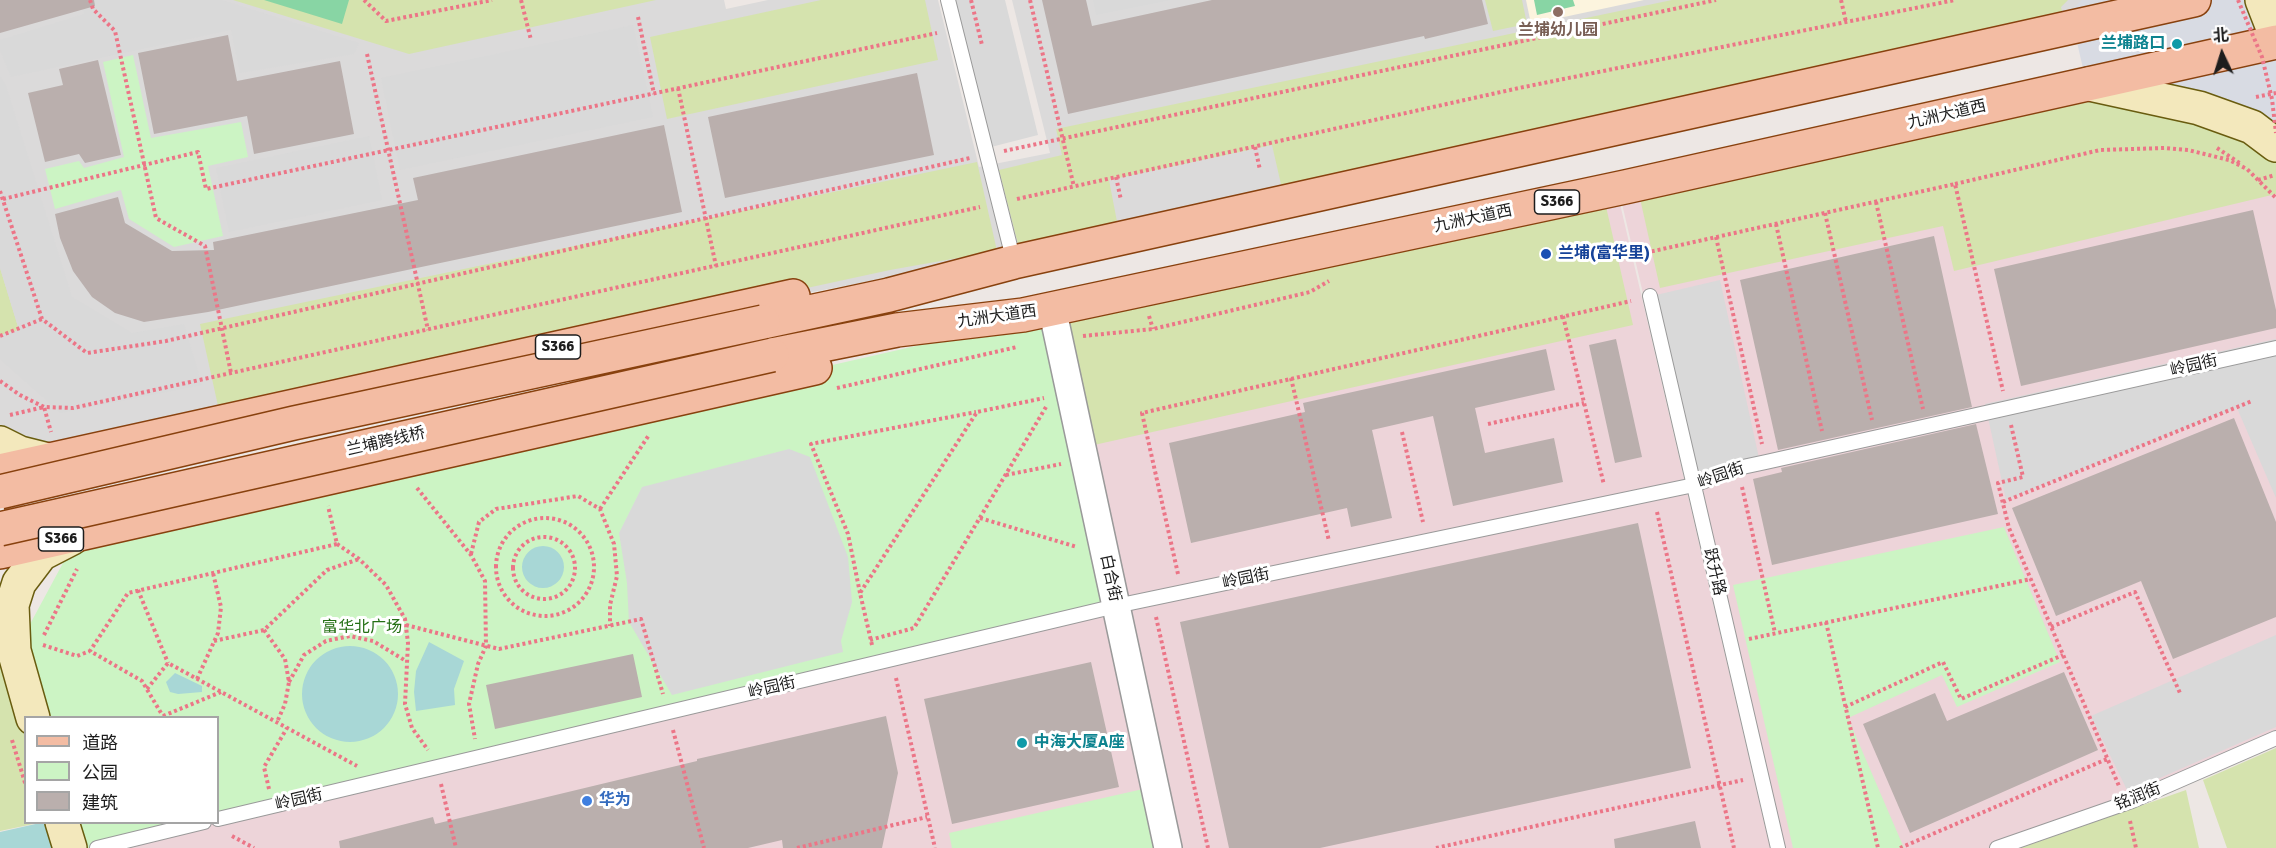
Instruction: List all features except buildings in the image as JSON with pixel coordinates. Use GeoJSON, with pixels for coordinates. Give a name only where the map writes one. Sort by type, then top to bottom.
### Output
{"type":"FeatureCollection","features":[{"type":"Feature","properties":{"kind":"main road"},"geometry":{"type":"LineString","coordinates":[[2075,26],[2105,0]]}},
{"type":"Feature","properties":{"kind":"main road","name":"S366"},"geometry":{"type":"LineString","coordinates":[[0,471],[759,302],[887,279],[1014,262],[2194,0]]}},
{"type":"Feature","properties":{"kind":"main road"},"geometry":{"type":"LineString","coordinates":[[2262,0],[2276,36]]}},
{"type":"Feature","properties":{"kind":"main road","name":"九洲大道西"},"geometry":{"type":"LineString","coordinates":[[772,355],[897,330],[1037,311],[1625,187],[2276,42]]}},
{"type":"Feature","properties":{"kind":"main road"},"geometry":{"type":"LineString","coordinates":[[2089,84],[2199,108],[2252,128],[2273,161]]}},
{"type":"Feature","properties":{"kind":"main road"},"geometry":{"type":"LineString","coordinates":[[0,492],[294,423],[890,295],[1014,262]]}},
{"type":"Feature","properties":{"kind":"main road","name":"S366"},"geometry":{"type":"LineString","coordinates":[[0,552],[776,377],[907,346],[1037,311]]}},
{"type":"Feature","properties":{"kind":"main road","name":"兰埔跨线桥"},"geometry":{"type":"LineString","coordinates":[[0,529],[772,355]]}},
{"type":"Feature","properties":{"kind":"main road"},"geometry":{"type":"LineString","coordinates":[[0,443],[20,453],[48,460]]}},
{"type":"Feature","properties":{"kind":"main road"},"geometry":{"type":"LineString","coordinates":[[104,447],[93,453],[82,470],[77,486],[79,501],[86,513],[92,517],[109,524],[123,525]]}},
{"type":"Feature","properties":{"kind":"main road"},"geometry":{"type":"LineString","coordinates":[[0,485],[21,471],[48,460]]}},
{"type":"Feature","properties":{"kind":"main road"},"geometry":{"type":"LineString","coordinates":[[33,716],[24,645],[12,605],[19,583],[41,554],[76,535]]}},
{"type":"Feature","properties":{"kind":"main road"},"geometry":{"type":"LineString","coordinates":[[0,601],[24,645]]}},
{"type":"Feature","properties":{"kind":"main road"},"geometry":{"type":"LineString","coordinates":[[0,619],[24,645]]}},
{"type":"Feature","properties":{"kind":"main road"},"geometry":{"type":"LineString","coordinates":[[63,824],[70,848]]}},
{"type":"Feature","properties":{"kind":"street","name":"白合街"},"geometry":{"type":"LineString","coordinates":[[1037,311],[1084,459],[1168,848]]}},
{"type":"Feature","properties":{"kind":"lane"},"geometry":{"type":"LineString","coordinates":[[948,0],[1014,262]]}},
{"type":"Feature","properties":{"kind":"lane","name":"跃升路"},"geometry":{"type":"LineString","coordinates":[[1650,296],[1778,848]]}},
{"type":"Feature","properties":{"kind":"lane","name":"岭园街"},"geometry":{"type":"LineString","coordinates":[[219,819],[1116,606],[1694,485],[1738,468],[2276,348]]}},
{"type":"Feature","properties":{"kind":"lane","name":"铭润街"},"geometry":{"type":"LineString","coordinates":[[1997,848],[2126,803],[2276,738]]}},
{"type":"Feature","properties":{"kind":"lane"},"geometry":{"type":"LineString","coordinates":[[97,848],[196,824]]}},
{"type":"Feature","properties":{"kind":"path"},"geometry":{"type":"LineString","coordinates":[[90,0],[93,9],[115,31],[156,218],[205,246],[231,373]]}},
{"type":"Feature","properties":{"kind":"path"},"geometry":{"type":"LineString","coordinates":[[364,0],[386,21],[492,0]]}},
{"type":"Feature","properties":{"kind":"path"},"geometry":{"type":"LineString","coordinates":[[521,0],[531,40]]}},
{"type":"Feature","properties":{"kind":"path"},"geometry":{"type":"LineString","coordinates":[[1030,0],[1074,187]]}},
{"type":"Feature","properties":{"kind":"path"},"geometry":{"type":"LineString","coordinates":[[0,191],[42,319],[87,352],[166,341],[1063,138],[1716,0]]}},
{"type":"Feature","properties":{"kind":"path"},"geometry":{"type":"LineString","coordinates":[[1841,0],[1846,22]]}},
{"type":"Feature","properties":{"kind":"path"},"geometry":{"type":"LineString","coordinates":[[0,418],[44,406],[73,408],[1508,91],[1955,0]]}},
{"type":"Feature","properties":{"kind":"path"},"geometry":{"type":"LineString","coordinates":[[2238,0],[2262,57],[2272,99],[2276,133]]}},
{"type":"Feature","properties":{"kind":"path"},"geometry":{"type":"LineString","coordinates":[[638,17],[654,93]]}},
{"type":"Feature","properties":{"kind":"path"},"geometry":{"type":"LineString","coordinates":[[3,200],[198,152],[206,189],[955,29]]}},
{"type":"Feature","properties":{"kind":"path"},"geometry":{"type":"LineString","coordinates":[[367,54],[428,330]]}},
{"type":"Feature","properties":{"kind":"path"},"geometry":{"type":"LineString","coordinates":[[678,88],[716,266]]}},
{"type":"Feature","properties":{"kind":"path"},"geometry":{"type":"LineString","coordinates":[[1255,147],[1260,170]]}},
{"type":"Feature","properties":{"kind":"path"},"geometry":{"type":"LineString","coordinates":[[1956,184],[2100,150],[2134,148],[2188,150],[2229,160],[2247,169],[2276,198]]}},
{"type":"Feature","properties":{"kind":"path"},"geometry":{"type":"LineString","coordinates":[[2258,180],[2273,161]]}},
{"type":"Feature","properties":{"kind":"path"},"geometry":{"type":"LineString","coordinates":[[1116,177],[1121,200]]}},
{"type":"Feature","properties":{"kind":"path"},"geometry":{"type":"LineString","coordinates":[[1876,202],[1927,427]]}},
{"type":"Feature","properties":{"kind":"path"},"geometry":{"type":"LineString","coordinates":[[1825,213],[1876,437]]}},
{"type":"Feature","properties":{"kind":"path"},"geometry":{"type":"LineString","coordinates":[[1776,224],[1826,449]]}},
{"type":"Feature","properties":{"kind":"path"},"geometry":{"type":"LineString","coordinates":[[1716,237],[1766,462]]}},
{"type":"Feature","properties":{"kind":"path"},"geometry":{"type":"LineString","coordinates":[[1183,592],[1142,413],[1650,296]]}},
{"type":"Feature","properties":{"kind":"path"},"geometry":{"type":"LineString","coordinates":[[1148,313],[1153,329]]}},
{"type":"Feature","properties":{"kind":"path"},"geometry":{"type":"LineString","coordinates":[[1563,316],[1608,503]]}},
{"type":"Feature","properties":{"kind":"path"},"geometry":{"type":"LineString","coordinates":[[0,336],[42,319]]}},
{"type":"Feature","properties":{"kind":"path"},"geometry":{"type":"LineString","coordinates":[[1291,378],[1333,561]]}},
{"type":"Feature","properties":{"kind":"path"},"geometry":{"type":"LineString","coordinates":[[0,381],[20,395],[44,406]]}},
{"type":"Feature","properties":{"kind":"path"},"geometry":{"type":"LineString","coordinates":[[870,640],[914,628],[1053,396],[811,444],[848,534],[870,640],[876,663]]}},
{"type":"Feature","properties":{"kind":"path"},"geometry":{"type":"LineString","coordinates":[[2003,502],[2252,401]]}},
{"type":"Feature","properties":{"kind":"path"},"geometry":{"type":"LineString","coordinates":[[1488,424],[1584,403]]}},
{"type":"Feature","properties":{"kind":"path"},"geometry":{"type":"LineString","coordinates":[[860,593],[977,412]]}},
{"type":"Feature","properties":{"kind":"path"},"geometry":{"type":"LineString","coordinates":[[600,509],[652,430]]}},
{"type":"Feature","properties":{"kind":"path"},"geometry":{"type":"LineString","coordinates":[[1402,432],[1428,541]]}},
{"type":"Feature","properties":{"kind":"path"},"geometry":{"type":"LineString","coordinates":[[1006,475],[1084,459]]}},
{"type":"Feature","properties":{"kind":"path"},"geometry":{"type":"LineString","coordinates":[[1738,468],[1776,633]]}},
{"type":"Feature","properties":{"kind":"path"},"geometry":{"type":"LineString","coordinates":[[413,484],[471,555],[485,581],[486,646],[478,664],[469,704],[477,758]]}},
{"type":"Feature","properties":{"kind":"path"},"geometry":{"type":"LineString","coordinates":[[1652,494],[1734,848]]}},
{"type":"Feature","properties":{"kind":"path"},"geometry":{"type":"LineString","coordinates":[[471,555],[479,522],[496,509],[578,496],[600,509],[614,544],[617,576],[610,605],[610,626]]}},
{"type":"Feature","properties":{"kind":"path"},"geometry":{"type":"LineString","coordinates":[[327,503],[337,544],[359,559],[386,585],[405,619],[405,704],[412,728],[437,767],[456,848]]}},
{"type":"Feature","properties":{"kind":"path"},"geometry":{"type":"LineString","coordinates":[[980,518],[1105,556]]}},
{"type":"Feature","properties":{"kind":"path"},"geometry":{"type":"LineString","coordinates":[[551,519],[566,523],[579,532],[591,551],[594,574],[589,589],[580,602],[567,611],[552,616],[535,616],[520,609],[507,598],[498,584],[496,567],[499,550],[507,536],[520,525],[535,520],[551,519]]}},
{"type":"Feature","properties":{"kind":"path"},"geometry":{"type":"LineString","coordinates":[[540,538],[550,538],[567,547],[575,564],[572,583],[566,590],[548,599],[538,598],[520,587],[513,567],[521,548],[540,538]]}},
{"type":"Feature","properties":{"kind":"path"},"geometry":{"type":"LineString","coordinates":[[24,645],[77,656],[90,651],[128,593],[337,544]]}},
{"type":"Feature","properties":{"kind":"path"},"geometry":{"type":"LineString","coordinates":[[214,641],[264,630],[327,570],[359,559]]}},
{"type":"Feature","properties":{"kind":"path"},"geometry":{"type":"LineString","coordinates":[[24,645],[47,626],[77,568]]}},
{"type":"Feature","properties":{"kind":"path"},"geometry":{"type":"LineString","coordinates":[[197,679],[214,641],[221,607],[213,573]]}},
{"type":"Feature","properties":{"kind":"path"},"geometry":{"type":"LineString","coordinates":[[1730,643],[2031,579]]}},
{"type":"Feature","properties":{"kind":"path"},"geometry":{"type":"LineString","coordinates":[[138,590],[168,663],[383,780]]}},
{"type":"Feature","properties":{"kind":"path"},"geometry":{"type":"LineString","coordinates":[[2051,627],[2135,592],[2180,693]]}},
{"type":"Feature","properties":{"kind":"path"},"geometry":{"type":"LineString","coordinates":[[1152,598],[1208,848]]}},
{"type":"Feature","properties":{"kind":"path"},"geometry":{"type":"LineString","coordinates":[[406,625],[499,649],[641,619],[669,712],[704,848]]}},
{"type":"Feature","properties":{"kind":"path"},"geometry":{"type":"LineString","coordinates":[[1826,622],[1878,848]]}},
{"type":"Feature","properties":{"kind":"path"},"geometry":{"type":"LineString","coordinates":[[264,630],[285,659],[289,682]]}},
{"type":"Feature","properties":{"kind":"path"},"geometry":{"type":"LineString","coordinates":[[277,722],[289,682],[303,655],[326,641],[350,636],[373,641],[406,661]]}},
{"type":"Feature","properties":{"kind":"path"},"geometry":{"type":"LineString","coordinates":[[90,651],[142,681],[163,716]]}},
{"type":"Feature","properties":{"kind":"path"},"geometry":{"type":"LineString","coordinates":[[1845,707],[1943,662],[1961,699],[2063,654]]}},
{"type":"Feature","properties":{"kind":"path"},"geometry":{"type":"LineString","coordinates":[[891,660],[935,848]]}},
{"type":"Feature","properties":{"kind":"path"},"geometry":{"type":"LineString","coordinates":[[147,688],[168,663]]}},
{"type":"Feature","properties":{"kind":"path"},"geometry":{"type":"LineString","coordinates":[[166,716],[222,692]]}},
{"type":"Feature","properties":{"kind":"path"},"geometry":{"type":"LineString","coordinates":[[273,806],[264,767],[287,728]]}},
{"type":"Feature","properties":{"kind":"path"},"geometry":{"type":"LineString","coordinates":[[1900,848],[2107,759]]}},
{"type":"Feature","properties":{"kind":"path"},"geometry":{"type":"LineString","coordinates":[[1437,848],[1761,777]]}},
{"type":"Feature","properties":{"kind":"path"},"geometry":{"type":"LineString","coordinates":[[2126,803],[2136,848]]}},
{"type":"Feature","properties":{"kind":"path"},"geometry":{"type":"LineString","coordinates":[[797,848],[927,816]]}},
{"type":"Feature","properties":{"kind":"shaded area"},"geometry":{"type":"Polygon","coordinates":[[[0,0],[724,0],[726,9],[768,0],[938,0],[979,167],[1050,153],[1012,0],[2099,0],[2075,26],[1014,261],[887,278],[759,302],[48,460],[0,443],[0,0]]]}},
{"type":"Feature","properties":{"kind":"shaded area"},"geometry":{"type":"Polygon","coordinates":[[[80,0],[222,0],[359,43],[354,54],[240,73],[231,30],[11,77],[0,50],[0,40],[84,14],[80,0]]]}},
{"type":"Feature","properties":{"kind":"shaded area"},"geometry":{"type":"Polygon","coordinates":[[[955,0],[1005,0],[1038,135],[991,147],[955,0]]]}},
{"type":"Feature","properties":{"kind":"shaded area"},"geometry":{"type":"Polygon","coordinates":[[[1093,0],[1171,0],[1096,15],[1093,0]]]}},
{"type":"Feature","properties":{"kind":"shaded area","name":"兰埔幼儿园"},"geometry":{"type":"Polygon","coordinates":[[[1526,0],[1644,0],[1531,24],[1526,0]]]}},
{"type":"Feature","properties":{"kind":"shaded area","name":"兰埔路口"},"geometry":{"type":"Polygon","coordinates":[[[2082,0],[2276,0],[2276,135],[2085,77],[2070,12],[2082,0]]]}},
{"type":"Feature","properties":{"kind":"shaded area"},"geometry":{"type":"Polygon","coordinates":[[[633,25],[653,117],[400,170],[381,78],[633,25]]]}},
{"type":"Feature","properties":{"kind":"shaded area"},"geometry":{"type":"Polygon","coordinates":[[[0,76],[6,86],[72,297],[132,333],[184,324],[202,385],[61,413],[0,359],[0,335],[19,330],[0,268],[0,76]]]}},
{"type":"Feature","properties":{"kind":"shaded area"},"geometry":{"type":"Polygon","coordinates":[[[369,136],[382,200],[229,232],[216,168],[369,136]]]}},
{"type":"Feature","properties":{"kind":"shaded area"},"geometry":{"type":"Polygon","coordinates":[[[2276,149],[2276,738],[2132,798],[1989,848],[1773,848],[1619,191],[2276,149]]]}},
{"type":"Feature","properties":{"kind":"shaded area"},"geometry":{"type":"Polygon","coordinates":[[[1617,191],[1770,848],[1170,848],[1055,316],[1617,191]]]}},
{"type":"Feature","properties":{"kind":"shaded area"},"geometry":{"type":"Polygon","coordinates":[[[1720,280],[1759,458],[1697,473],[1656,295],[1720,280]]]}},
{"type":"Feature","properties":{"kind":"shaded area"},"geometry":{"type":"Polygon","coordinates":[[[2276,339],[2276,498],[2237,408],[2006,500],[1985,404],[2276,339]]]}},
{"type":"Feature","properties":{"kind":"shaded area"},"geometry":{"type":"Polygon","coordinates":[[[789,449],[810,457],[848,557],[852,602],[841,641],[843,652],[672,695],[629,622],[627,583],[619,533],[642,487],[789,449]]]}},
{"type":"Feature","properties":{"kind":"shaded area"},"geometry":{"type":"Polygon","coordinates":[[[1115,607],[1167,848],[102,848],[209,824],[219,824],[219,822],[1115,607]]]}},
{"type":"Feature","properties":{"kind":"shaded area"},"geometry":{"type":"Polygon","coordinates":[[[2276,635],[2276,727],[2128,792],[2091,716],[2276,635]]]}},
{"type":"Feature","properties":{"kind":"green space"},"geometry":{"type":"Polygon","coordinates":[[[233,0],[656,0],[409,54],[233,0]]]}},
{"type":"Feature","properties":{"kind":"green space"},"geometry":{"type":"Polygon","coordinates":[[[264,0],[349,0],[342,24],[264,0]]]}},
{"type":"Feature","properties":{"kind":"green space"},"geometry":{"type":"Polygon","coordinates":[[[821,0],[925,0],[938,60],[667,119],[650,37],[821,0]]]}},
{"type":"Feature","properties":{"kind":"green space"},"geometry":{"type":"Polygon","coordinates":[[[1485,0],[1522,0],[1527,24],[1493,31],[1485,0]]]}},
{"type":"Feature","properties":{"kind":"green space"},"geometry":{"type":"Polygon","coordinates":[[[1534,0],[1573,0],[1575,6],[1537,15],[1534,0]]]}},
{"type":"Feature","properties":{"kind":"green space"},"geometry":{"type":"Polygon","coordinates":[[[1672,0],[2068,0],[2061,7],[2065,22],[1283,193],[1272,145],[1109,180],[1119,232],[1020,252],[999,170],[1062,155],[1056,129],[1672,0]]]}},
{"type":"Feature","properties":{"kind":"green space"},"geometry":{"type":"Polygon","coordinates":[[[133,55],[151,138],[241,122],[248,157],[208,166],[223,236],[174,247],[129,219],[121,190],[55,209],[45,169],[79,161],[84,168],[124,157],[103,62],[133,55]]]}},
{"type":"Feature","properties":{"kind":"green space"},"geometry":{"type":"Polygon","coordinates":[[[2087,95],[2248,138],[2276,161],[2276,194],[1954,271],[1943,226],[1660,288],[1639,194],[2087,95]]]}},
{"type":"Feature","properties":{"kind":"green space"},"geometry":{"type":"Polygon","coordinates":[[[977,162],[997,251],[890,270],[220,415],[200,324],[977,162]]]}},
{"type":"Feature","properties":{"kind":"green space"},"geometry":{"type":"Polygon","coordinates":[[[1605,202],[1633,325],[1094,445],[1066,323],[1605,202]]]}},
{"type":"Feature","properties":{"kind":"green space"},"geometry":{"type":"Polygon","coordinates":[[[0,268],[19,330],[0,335],[0,268]]]}},
{"type":"Feature","properties":{"kind":"green space","name":"富华北广场"},"geometry":{"type":"Polygon","coordinates":[[[1052,315],[1115,606],[219,819],[219,716],[33,716],[15,652],[77,537],[1052,315]]]}},
{"type":"Feature","properties":{"kind":"green space"},"geometry":{"type":"Polygon","coordinates":[[[2004,527],[2060,662],[1957,707],[1942,675],[1848,718],[1904,848],[1793,848],[1733,585],[2004,527]]]}},
{"type":"Feature","properties":{"kind":"green space"},"geometry":{"type":"Polygon","coordinates":[[[0,632],[25,716],[24,824],[33,824],[0,831],[0,632]]]}},
{"type":"Feature","properties":{"kind":"green space"},"geometry":{"type":"Polygon","coordinates":[[[2276,748],[2276,848],[2227,848],[2203,780],[2276,748]]]}},
{"type":"Feature","properties":{"kind":"green space"},"geometry":{"type":"Polygon","coordinates":[[[1143,789],[1157,848],[952,848],[949,833],[1143,789]]]}},
{"type":"Feature","properties":{"kind":"green space"},"geometry":{"type":"Polygon","coordinates":[[[2186,790],[2199,848],[2020,848],[2186,790]]]}},
{"type":"Feature","properties":{"kind":"green space"},"geometry":{"type":"Polygon","coordinates":[[[63,824],[197,824],[94,848],[71,848],[63,824]]]}},
{"type":"Feature","properties":{"kind":"water"},"geometry":{"type":"Polygon","coordinates":[[[543,546],[551,547],[558,552],[563,559],[563,575],[558,582],[551,587],[543,588],[535,587],[528,582],[523,575],[522,567],[523,559],[528,552],[535,547],[543,546]]]}},
{"type":"Feature","properties":{"kind":"water"},"geometry":{"type":"Polygon","coordinates":[[[429,642],[464,661],[454,689],[455,705],[416,711],[414,692],[416,671],[429,642]]]}},
{"type":"Feature","properties":{"kind":"water"},"geometry":{"type":"Polygon","coordinates":[[[350,646],[369,649],[384,660],[395,675],[398,694],[395,713],[384,728],[369,739],[350,742],[331,739],[316,728],[305,713],[302,694],[305,675],[316,660],[331,649],[350,646]]]}},
{"type":"Feature","properties":{"kind":"water"},"geometry":{"type":"Polygon","coordinates":[[[175,673],[202,686],[202,692],[178,694],[170,692],[166,682],[175,673]]]}},
{"type":"Feature","properties":{"kind":"water"},"geometry":{"type":"Polygon","coordinates":[[[36,824],[62,824],[69,848],[0,848],[0,832],[36,824]]]}},
{"type":"Feature","properties":{"kind":"place","name":"兰埔幼儿园"},"geometry":{"type":"Point","coordinates":[1558,12]}},
{"type":"Feature","properties":{"kind":"place","name":"兰埔路口"},"geometry":{"type":"Point","coordinates":[2177,44]}},
{"type":"Feature","properties":{"kind":"place","name":"兰埔(富华里)"},"geometry":{"type":"Point","coordinates":[1546,254]}},
{"type":"Feature","properties":{"kind":"place","name":"中海大厦A座"},"geometry":{"type":"Point","coordinates":[1022,743]}},
{"type":"Feature","properties":{"kind":"place","name":"华为"},"geometry":{"type":"Point","coordinates":[587,801]}}]}
